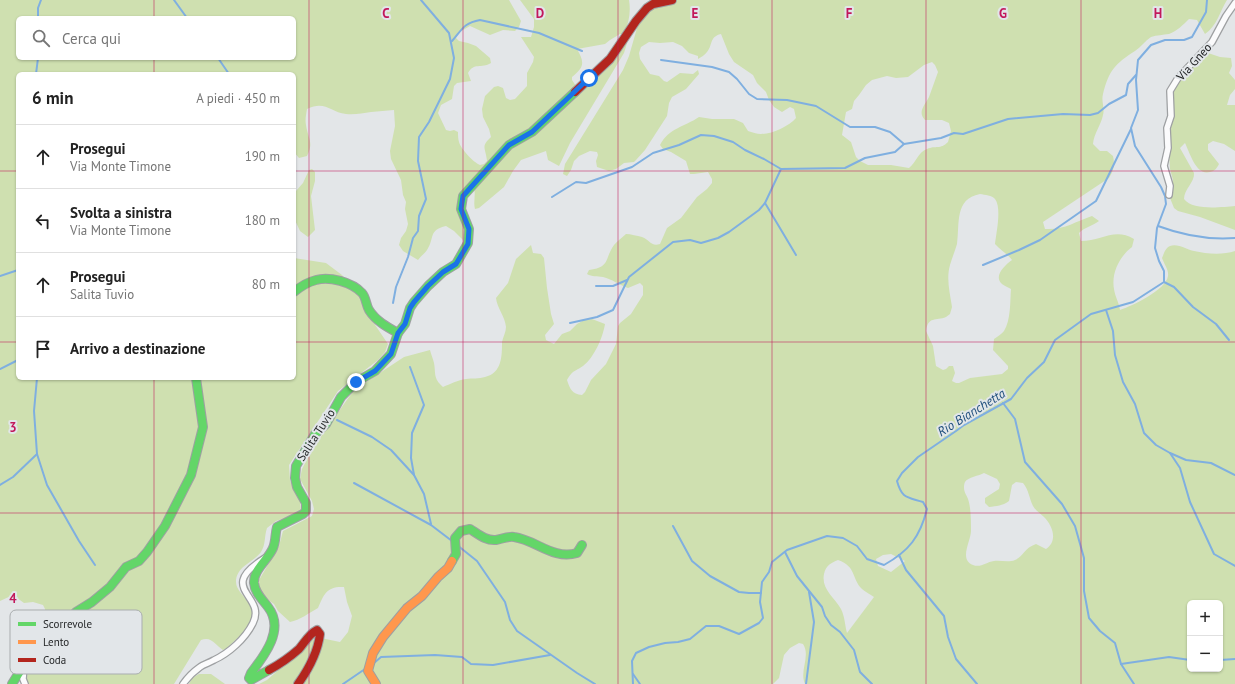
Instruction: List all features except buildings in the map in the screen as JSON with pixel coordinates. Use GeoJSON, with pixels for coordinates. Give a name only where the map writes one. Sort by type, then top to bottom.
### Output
{"type":"FeatureCollection","features":[{"type":"Feature","properties":{"kind":"street"},"geometry":{"type":"LineString","coordinates":[[296,291],[318,279],[334,280],[347,284],[360,291],[365,297],[372,314],[378,321],[398,333],[405,324],[410,308],[414,302],[433,281],[443,272],[456,264],[468,244],[469,229],[461,209],[463,196],[509,145],[532,132],[610,59],[618,49],[636,19],[652,5],[672,0]]}},
{"type":"Feature","properties":{"kind":"street","name":"Via Gneo"},"geometry":{"type":"LineString","coordinates":[[1169,195],[1170,186],[1164,166],[1168,148],[1167,128],[1171,116],[1170,92],[1178,78],[1212,42],[1235,3]]}},
{"type":"Feature","properties":{"kind":"street","name":"Salita Tuvio"},"geometry":{"type":"LineString","coordinates":[[267,557],[274,546],[275,531],[277,527],[306,511],[306,504],[297,487],[295,478],[296,466],[307,445],[315,434],[326,424],[340,397],[356,382],[375,371],[391,354],[398,333]]}},
{"type":"Feature","properties":{"kind":"street"},"geometry":{"type":"LineString","coordinates":[[79,610],[92,602],[110,587],[126,567],[139,562],[165,526],[191,475],[203,427],[196,380]]}},
{"type":"Feature","properties":{"kind":"street"},"geometry":{"type":"LineString","coordinates":[[376,684],[370,676],[368,670],[376,647],[407,608],[422,596],[438,577],[448,568],[456,554],[456,538],[461,531],[470,529],[480,536],[490,540],[514,536],[556,553],[568,555],[577,553],[582,545]]}},
{"type":"Feature","properties":{"kind":"street"},"geometry":{"type":"LineString","coordinates":[[183,684],[192,673],[202,665],[215,660],[233,648],[246,634],[254,622],[256,612],[252,602],[243,589],[242,581],[246,574],[257,563],[267,557]]}},
{"type":"Feature","properties":{"kind":"street"},"geometry":{"type":"LineString","coordinates":[[267,557],[255,574],[254,587],[256,593],[269,608],[275,621],[275,628],[270,642],[248,677],[251,680],[254,679],[277,665],[296,650],[313,632],[317,630],[320,634],[319,640],[306,671],[298,684]]}},
{"type":"Feature","properties":{"kind":"street"},"geometry":{"type":"LineString","coordinates":[[12,684],[18,674]]}},
{"type":"Feature","properties":{"kind":"street"},"geometry":{"type":"LineString","coordinates":[[24,674],[25,684]]}},
{"type":"Feature","properties":{"kind":"green space"},"geometry":{"type":"Polygon","coordinates":[[[0,0],[509,0],[521,21],[519,27],[515,31],[503,30],[490,35],[470,26],[458,33],[456,38],[459,41],[476,46],[490,58],[491,63],[484,66],[475,67],[470,70],[468,73],[471,81],[457,83],[454,86],[452,99],[441,105],[438,113],[446,130],[454,130],[458,132],[460,145],[462,148],[480,165],[487,161],[484,148],[491,137],[483,117],[482,109],[485,96],[494,87],[498,86],[503,88],[506,98],[510,100],[515,99],[527,86],[527,73],[533,62],[534,57],[521,37],[531,37],[534,27],[534,19],[520,0],[629,0],[629,17],[624,34],[628,40],[624,53],[570,143],[559,166],[548,160],[546,151],[521,160],[504,187],[479,208],[475,209],[474,188],[467,195],[464,203],[464,211],[472,226],[472,240],[464,241],[454,231],[446,226],[440,228],[434,232],[427,250],[418,260],[403,251],[399,245],[408,224],[405,209],[406,202],[403,195],[401,180],[391,159],[390,151],[395,126],[394,110],[349,114],[340,113],[323,106],[307,109],[306,123],[310,147],[307,156],[299,158],[296,154],[296,72],[16,72],[16,380],[296,380],[296,258],[326,263],[342,275],[359,295],[367,313],[388,344],[385,352],[378,360],[338,391],[289,465],[290,481],[300,500],[301,511],[297,514],[276,521],[267,528],[264,546],[261,552],[242,568],[237,577],[237,588],[249,603],[254,617],[248,628],[223,650],[211,640],[201,640],[174,684],[27,684],[27,674],[142,674],[142,610],[45,610],[43,605],[33,602],[24,603],[13,595],[0,601],[0,0]],[[620,34],[605,44],[577,49],[582,64],[579,70],[572,77],[572,80],[576,86],[604,61],[623,34],[620,34]]]}},
{"type":"Feature","properties":{"kind":"green space"},"geometry":{"type":"Polygon","coordinates":[[[662,0],[1227,0],[1213,27],[1205,34],[1197,20],[1189,19],[1180,28],[1172,33],[1151,37],[1114,68],[1110,73],[1103,94],[1103,115],[1093,144],[1100,151],[1107,151],[1113,156],[1114,167],[1112,172],[1109,178],[1043,222],[1045,229],[1052,229],[1069,225],[1092,216],[1099,221],[1079,233],[1081,241],[1114,234],[1121,234],[1134,239],[1132,247],[1120,260],[1115,271],[1113,283],[1120,310],[1148,297],[1166,281],[1168,272],[1162,258],[1168,247],[1176,245],[1199,252],[1220,254],[1235,251],[1235,684],[805,684],[803,674],[806,653],[803,644],[799,643],[790,648],[784,655],[779,678],[773,684],[259,684],[267,680],[316,637],[340,642],[348,632],[352,616],[344,587],[338,587],[330,590],[324,595],[318,608],[301,618],[290,622],[278,611],[274,604],[261,595],[257,588],[259,580],[279,546],[283,531],[312,516],[314,509],[312,501],[300,479],[302,469],[313,448],[354,390],[404,357],[430,350],[436,378],[443,387],[454,382],[485,377],[495,372],[500,363],[502,342],[506,331],[504,319],[496,298],[508,283],[516,259],[531,245],[533,253],[541,254],[544,258],[547,288],[554,324],[545,335],[546,340],[554,344],[562,334],[570,331],[584,320],[592,319],[605,324],[600,341],[591,358],[583,366],[572,373],[567,380],[569,386],[576,394],[582,395],[591,380],[606,364],[616,344],[618,326],[631,314],[643,295],[643,286],[640,283],[628,288],[603,277],[589,275],[587,274],[589,270],[601,267],[606,262],[614,245],[626,234],[645,238],[655,245],[660,244],[667,228],[681,218],[697,197],[712,183],[712,179],[708,172],[690,174],[686,161],[663,149],[660,145],[664,139],[672,131],[699,117],[712,119],[734,119],[743,123],[748,131],[761,134],[771,133],[780,129],[796,118],[794,109],[790,107],[782,112],[774,107],[766,92],[757,83],[753,75],[734,62],[721,34],[717,35],[713,39],[707,52],[698,59],[698,56],[689,53],[682,46],[673,42],[649,42],[641,47],[639,53],[640,59],[650,74],[659,76],[667,82],[680,73],[693,74],[698,70],[699,74],[686,89],[672,97],[669,103],[667,116],[645,150],[634,162],[624,163],[616,169],[609,171],[597,167],[597,152],[590,151],[579,156],[574,161],[567,176],[563,174],[565,164],[623,70],[629,56],[639,21],[647,13],[659,6],[662,0]],[[932,62],[924,65],[908,77],[896,78],[887,76],[872,80],[866,85],[854,101],[852,109],[846,112],[842,135],[851,142],[856,157],[860,161],[868,165],[891,165],[909,168],[924,150],[943,146],[948,142],[951,131],[949,123],[942,120],[925,120],[922,114],[922,108],[929,97],[938,72],[932,62]],[[980,194],[966,201],[960,213],[957,244],[949,270],[948,276],[952,307],[950,314],[946,317],[931,321],[927,326],[926,331],[933,346],[936,366],[943,370],[949,366],[953,366],[955,373],[952,381],[956,383],[970,378],[1002,374],[1008,369],[1008,366],[993,350],[994,339],[1004,331],[1010,310],[1011,289],[1002,284],[999,274],[1012,260],[995,244],[998,208],[995,199],[990,196],[980,194]],[[984,473],[966,480],[964,485],[971,514],[971,533],[966,554],[966,558],[969,562],[973,565],[979,566],[994,561],[1012,561],[1018,559],[1029,548],[1036,544],[1046,549],[1050,546],[1053,538],[1052,529],[1044,517],[1033,506],[1027,488],[1023,483],[1016,482],[1012,485],[1009,501],[1002,505],[989,507],[985,503],[985,498],[999,489],[1000,484],[997,479],[984,473]],[[891,554],[883,555],[876,559],[878,566],[891,572],[905,561],[891,554]],[[838,560],[827,566],[824,574],[824,584],[841,609],[847,633],[874,597],[862,589],[851,569],[838,560]]]}},
{"type":"Feature","properties":{"kind":"green space"},"geometry":{"type":"Polygon","coordinates":[[[1208,53],[1220,57],[1231,58],[1232,66],[1229,73],[1235,80],[1235,89],[1230,95],[1227,105],[1235,105],[1235,151],[1224,144],[1213,141],[1208,144],[1208,150],[1219,164],[1213,171],[1205,172],[1201,171],[1194,163],[1185,143],[1180,148],[1194,173],[1194,176],[1184,195],[1184,199],[1188,203],[1201,207],[1235,206],[1235,230],[1200,217],[1178,211],[1174,208],[1170,198],[1173,180],[1170,169],[1169,151],[1172,93],[1187,70],[1208,53]]]}},
{"type":"Feature","properties":{"kind":"green space"},"geometry":{"type":"Polygon","coordinates":[[[312,169],[315,172],[315,181],[311,196],[315,230],[308,237],[300,231],[296,222],[296,191],[303,183],[309,170],[312,169]]]}},
{"type":"Feature","properties":{"kind":"green space"},"geometry":{"type":"Polygon","coordinates":[[[199,674],[211,674],[225,684],[189,684],[192,678],[199,674]]]}},
{"type":"Feature","properties":{"kind":"waterway"},"geometry":{"type":"LineString","coordinates":[[38,16],[38,8],[41,0]]}},
{"type":"Feature","properties":{"kind":"waterway"},"geometry":{"type":"LineString","coordinates":[[174,0],[186,16]]}},
{"type":"Feature","properties":{"kind":"waterway"},"geometry":{"type":"LineString","coordinates":[[393,303],[396,287],[408,257],[413,238],[418,231],[419,216],[426,199],[418,161],[419,137],[429,122],[450,79],[454,58],[449,33],[421,0]]}},
{"type":"Feature","properties":{"kind":"waterway","name":"Rio Bianchetta"},"geometry":{"type":"LineString","coordinates":[[633,684],[632,661],[636,653],[649,647],[690,639],[706,626],[719,626],[739,634],[759,623],[763,618],[760,602],[762,582],[769,572],[772,562],[787,550],[827,536],[843,538],[857,546],[867,559],[884,565],[893,560],[907,549],[917,535],[921,528],[927,509],[923,502],[909,498],[903,494],[897,481],[902,473],[918,457],[964,425],[1011,399],[1027,378],[1044,362],[1055,340],[1091,314],[1133,302],[1164,282],[1164,271],[1155,248],[1157,228],[1166,204],[1165,196],[1161,187],[1135,146],[1131,128],[1138,110],[1136,80],[1138,60],[1151,45],[1165,40],[1184,40],[1192,37],[1206,12],[1207,0]]}},
{"type":"Feature","properties":{"kind":"waterway"},"geometry":{"type":"LineString","coordinates":[[452,41],[466,25],[480,20],[539,33],[582,51]]}},
{"type":"Feature","properties":{"kind":"waterway"},"geometry":{"type":"LineString","coordinates":[[36,72],[38,60]]}},
{"type":"Feature","properties":{"kind":"waterway"},"geometry":{"type":"LineString","coordinates":[[219,60],[228,72]]}},
{"type":"Feature","properties":{"kind":"waterway"},"geometry":{"type":"LineString","coordinates":[[661,60],[712,67],[729,72],[737,79],[749,94],[757,99],[787,100],[816,106],[850,127],[875,127],[890,132],[904,144]]}},
{"type":"Feature","properties":{"kind":"waterway"},"geometry":{"type":"LineString","coordinates":[[552,197],[576,182],[586,183],[632,167],[653,153],[679,145],[701,135],[714,136],[733,142],[781,169],[845,168],[865,158],[895,152],[904,144],[941,138],[954,133],[963,134],[1008,119],[1063,114],[1090,115],[1098,113],[1109,104],[1126,95],[1128,84],[1136,75]]}},
{"type":"Feature","properties":{"kind":"waterway"},"geometry":{"type":"LineString","coordinates":[[983,265],[1040,240],[1096,201],[1131,129]]}},
{"type":"Feature","properties":{"kind":"waterway"},"geometry":{"type":"LineString","coordinates":[[570,323],[597,317],[613,310],[629,277],[673,242],[690,240],[701,243],[718,238],[729,232],[759,210],[765,203],[781,169]]}},
{"type":"Feature","properties":{"kind":"waterway"},"geometry":{"type":"LineString","coordinates":[[765,203],[796,255]]}},
{"type":"Feature","properties":{"kind":"waterway"},"geometry":{"type":"LineString","coordinates":[[1158,226],[1176,232],[1196,236],[1235,238]]}},
{"type":"Feature","properties":{"kind":"waterway"},"geometry":{"type":"LineString","coordinates":[[0,276],[16,271]]}},
{"type":"Feature","properties":{"kind":"waterway"},"geometry":{"type":"LineString","coordinates":[[596,286],[613,286],[627,280]]}},
{"type":"Feature","properties":{"kind":"waterway"},"geometry":{"type":"LineString","coordinates":[[1164,282],[1174,287],[1193,307],[1216,324],[1229,340]]}},
{"type":"Feature","properties":{"kind":"waterway"},"geometry":{"type":"LineString","coordinates":[[1106,310],[1113,331],[1115,355],[1123,382],[1135,404],[1144,433],[1156,445],[1170,453],[1186,460],[1211,463],[1235,475]]}},
{"type":"Feature","properties":{"kind":"waterway"},"geometry":{"type":"LineString","coordinates":[[0,369],[16,361]]}},
{"type":"Feature","properties":{"kind":"waterway"},"geometry":{"type":"LineString","coordinates":[[410,367],[424,405],[412,433],[411,458],[414,475]]}},
{"type":"Feature","properties":{"kind":"waterway"},"geometry":{"type":"LineString","coordinates":[[37,380],[34,411],[37,454],[47,485],[79,541],[95,565]]}},
{"type":"Feature","properties":{"kind":"waterway"},"geometry":{"type":"LineString","coordinates":[[1003,403],[1015,419],[1025,462],[1062,504],[1075,526],[1084,558],[1084,591],[1089,618],[1100,631],[1115,643],[1121,664],[1134,684]]}},
{"type":"Feature","properties":{"kind":"waterway"},"geometry":{"type":"LineString","coordinates":[[337,420],[372,437],[391,450],[414,475],[424,494],[431,524]]}},
{"type":"Feature","properties":{"kind":"waterway"},"geometry":{"type":"LineString","coordinates":[[1170,453],[1180,468],[1190,502],[1214,554],[1235,566]]}},
{"type":"Feature","properties":{"kind":"waterway"},"geometry":{"type":"LineString","coordinates":[[0,485],[13,477],[37,454]]}},
{"type":"Feature","properties":{"kind":"waterway"},"geometry":{"type":"LineString","coordinates":[[354,483],[431,525],[452,541]]}},
{"type":"Feature","properties":{"kind":"waterway"},"geometry":{"type":"LineString","coordinates":[[673,526],[692,561],[710,576],[739,592],[761,593]]}},
{"type":"Feature","properties":{"kind":"waterway"},"geometry":{"type":"LineString","coordinates":[[457,545],[477,561],[505,602],[510,620],[517,631],[595,684]]}},
{"type":"Feature","properties":{"kind":"waterway"},"geometry":{"type":"LineString","coordinates":[[785,552],[797,576],[822,607],[825,616],[831,625],[840,632],[854,650],[860,672],[872,684]]}},
{"type":"Feature","properties":{"kind":"waterway"},"geometry":{"type":"LineString","coordinates":[[899,555],[906,570],[944,616],[948,637],[956,659],[977,684]]}},
{"type":"Feature","properties":{"kind":"waterway"},"geometry":{"type":"LineString","coordinates":[[806,684],[814,622],[809,592]]}},
{"type":"Feature","properties":{"kind":"waterway"},"geometry":{"type":"LineString","coordinates":[[374,663],[381,657],[435,655],[462,657],[471,664],[493,665],[550,655]]}},
{"type":"Feature","properties":{"kind":"waterway"},"geometry":{"type":"LineString","coordinates":[[1121,664],[1169,657],[1187,660]]}},
{"type":"Feature","properties":{"kind":"waterway"},"geometry":{"type":"LineString","coordinates":[[1223,660],[1235,659]]}},
{"type":"Feature","properties":{"kind":"waterway"},"geometry":{"type":"LineString","coordinates":[[343,684],[365,669]]}},
{"type":"Feature","properties":{"kind":"waterway","name":"Rio Bianchetta"},"geometry":{"type":"LineString","coordinates":[[633,674],[640,684]]}},
{"type":"Feature","properties":{"kind":"traffic: fast"},"geometry":{"type":"LineString","coordinates":[[296,291],[307,283],[321,279],[334,279],[346,283],[358,289],[362,293],[369,310],[378,321],[398,333],[405,324],[410,308],[414,302],[443,272],[456,264],[468,243],[469,229],[461,209],[463,196],[509,145],[532,132],[575,92]]}},
{"type":"Feature","properties":{"kind":"traffic: fast"},"geometry":{"type":"LineString","coordinates":[[269,670],[251,680],[249,678],[267,650],[274,633],[273,615],[259,596],[254,583],[254,578],[258,569],[273,548],[277,527],[306,511],[306,503],[297,487],[295,478],[296,466],[315,434],[326,424],[341,397],[356,382],[375,371],[391,354],[398,333]]}},
{"type":"Feature","properties":{"kind":"traffic: fast"},"geometry":{"type":"LineString","coordinates":[[79,610],[92,602],[110,587],[126,567],[139,561],[147,552],[165,526],[191,475],[203,427],[196,380]]}},
{"type":"Feature","properties":{"kind":"traffic: fast"},"geometry":{"type":"LineString","coordinates":[[452,561],[456,554],[455,538],[461,531],[470,529],[482,537],[492,540],[514,537],[560,554],[577,553],[582,545]]}},
{"type":"Feature","properties":{"kind":"traffic: fast"},"geometry":{"type":"LineString","coordinates":[[12,684],[18,674]]}},
{"type":"Feature","properties":{"kind":"traffic: slow"},"geometry":{"type":"LineString","coordinates":[[376,684],[368,671],[373,653],[383,637],[407,608],[422,596],[438,577],[448,568],[452,561]]}},
{"type":"Feature","properties":{"kind":"traffic: jam"},"geometry":{"type":"LineString","coordinates":[[575,92],[610,59],[636,21],[647,8],[653,4],[672,0]]}},
{"type":"Feature","properties":{"kind":"traffic: jam"},"geometry":{"type":"LineString","coordinates":[[269,670],[296,652],[309,636],[317,630],[320,634],[315,654],[298,684]]}},
{"type":"Feature","properties":{"kind":"route"},"geometry":{"type":"LineString","coordinates":[[356,382],[375,371],[383,364],[391,354],[398,333],[405,324],[410,308],[414,302],[443,272],[456,264],[468,244],[469,229],[461,209],[463,196],[471,185],[509,145],[532,132],[589,78]]}}]}
